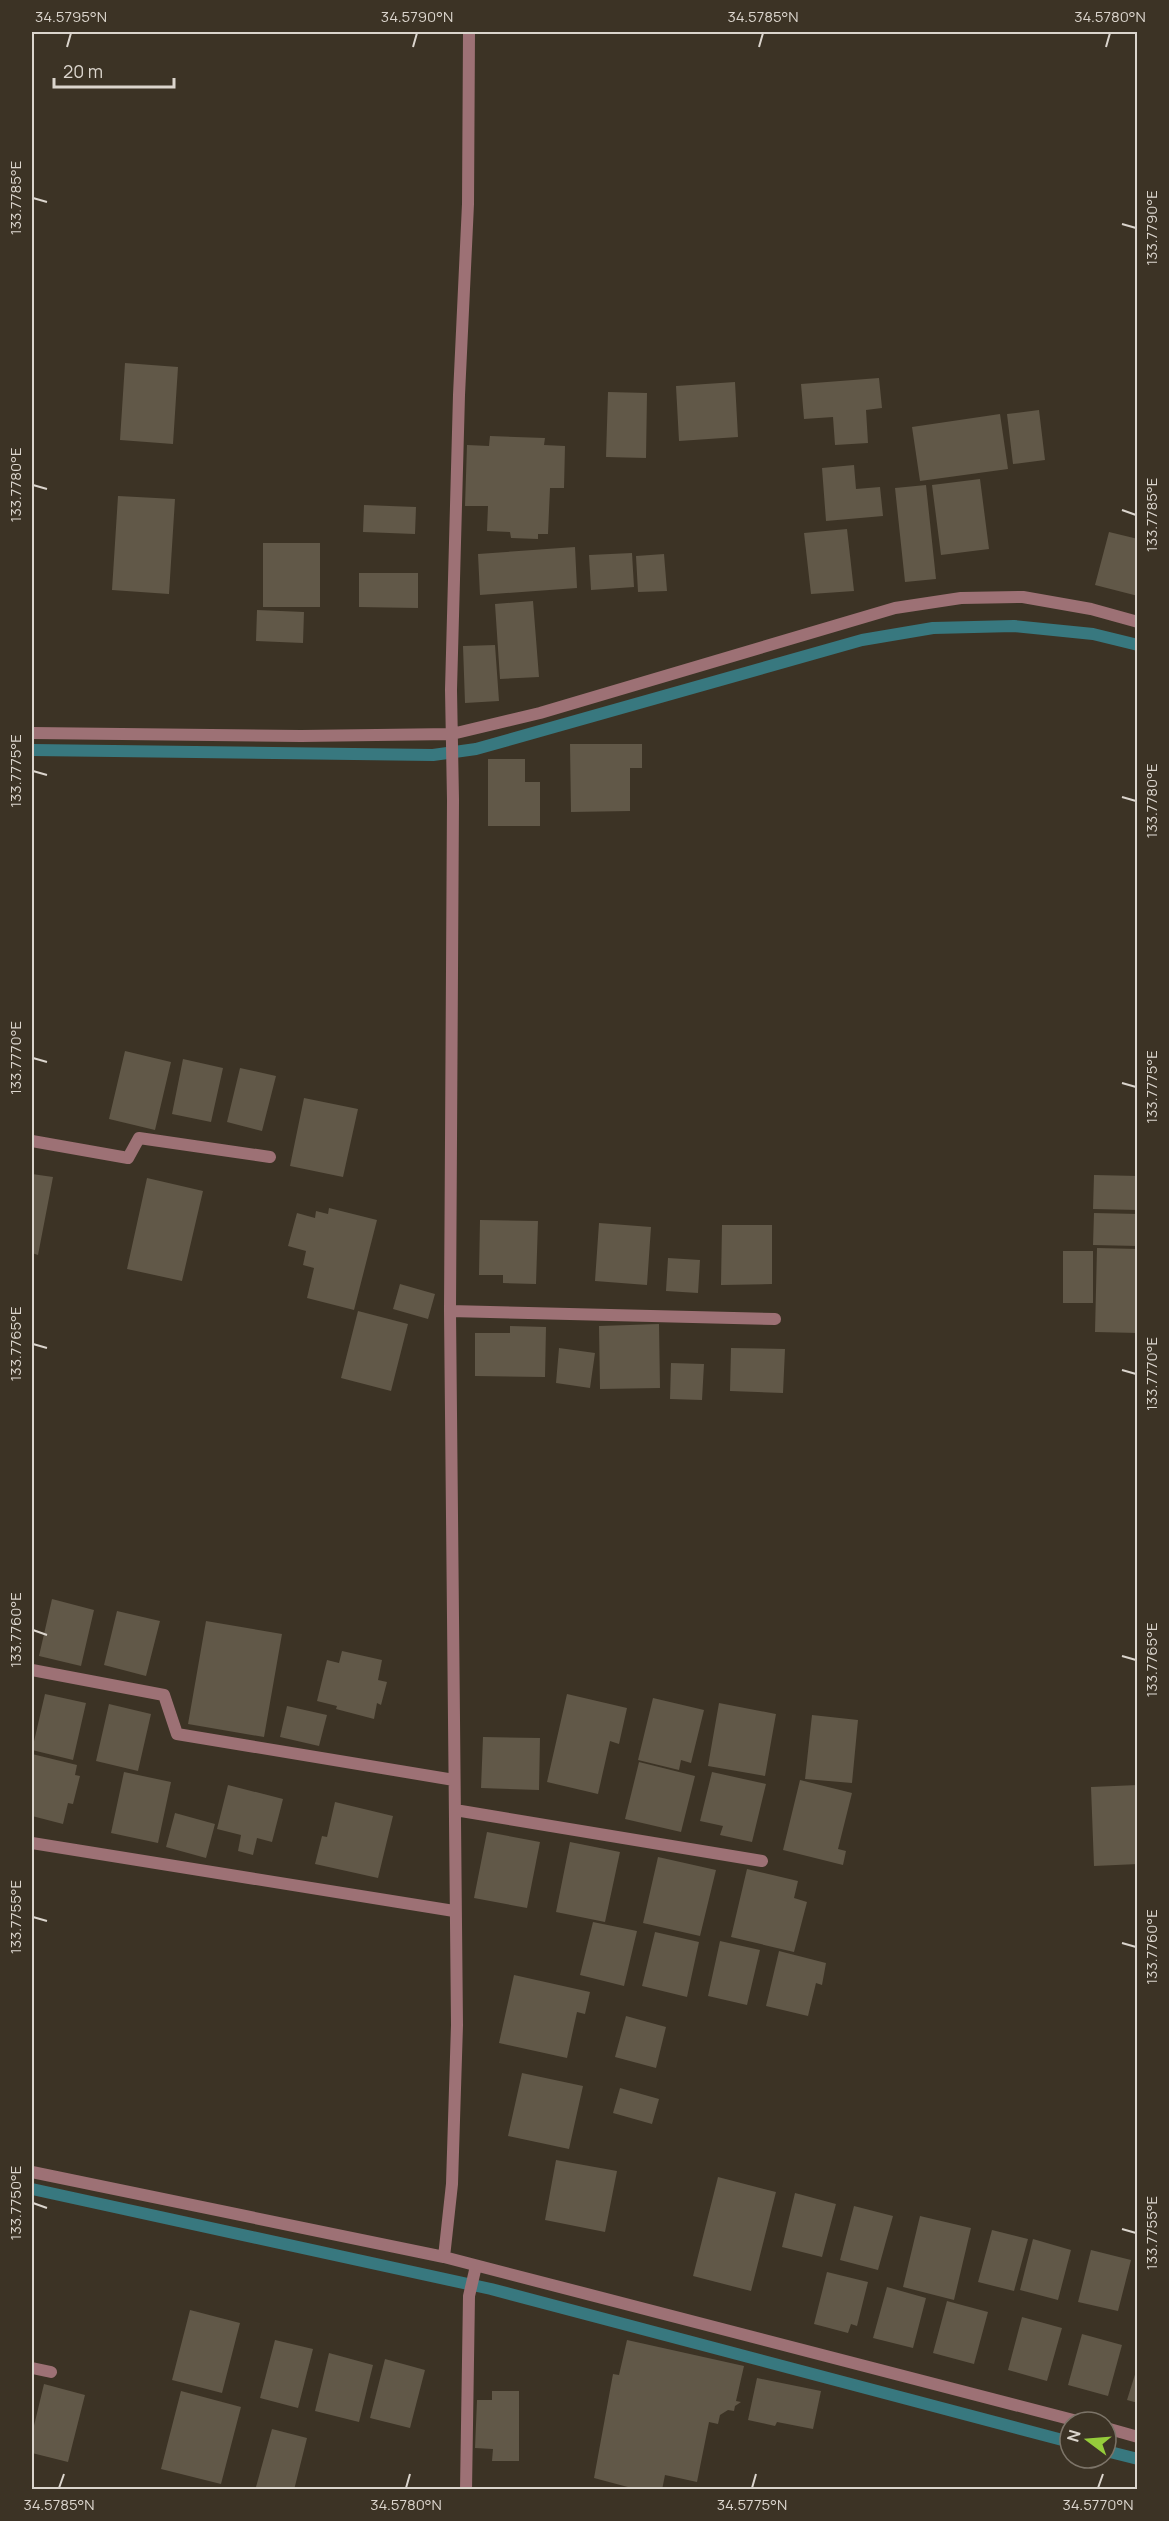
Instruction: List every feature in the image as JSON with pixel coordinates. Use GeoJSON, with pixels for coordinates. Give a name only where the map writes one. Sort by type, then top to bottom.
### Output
{"type":"FeatureCollection","features":[{"type":"Feature","properties":{"kind":"street"},"geometry":{"type":"LineString","coordinates":[[444,2257],[452,2184],[456,2037],[450,1311],[452,739],[458,406],[468,204],[469,32]]}},
{"type":"Feature","properties":{"kind":"street"},"geometry":{"type":"LineString","coordinates":[[32,733],[452,739],[895,608],[961,598],[1023,597],[1091,609],[1137,622]]}},
{"type":"Feature","properties":{"kind":"street"},"geometry":{"type":"LineString","coordinates":[[32,1141],[128,1158],[139,1138],[270,1156]]}},
{"type":"Feature","properties":{"kind":"street"},"geometry":{"type":"LineString","coordinates":[[450,1311],[775,1319]]}},
{"type":"Feature","properties":{"kind":"street"},"geometry":{"type":"LineString","coordinates":[[32,1670],[164,1695],[177,1734],[454,1780]]}},
{"type":"Feature","properties":{"kind":"street"},"geometry":{"type":"LineString","coordinates":[[455,1810],[762,1861]]}},
{"type":"Feature","properties":{"kind":"street"},"geometry":{"type":"LineString","coordinates":[[32,1843],[454,1911]]}},
{"type":"Feature","properties":{"kind":"street"},"geometry":{"type":"LineString","coordinates":[[32,2172],[444,2257],[475,2270],[1058,2416]]}},
{"type":"Feature","properties":{"kind":"street"},"geometry":{"type":"LineString","coordinates":[[466,2490],[469,2296],[475,2270]]}},
{"type":"Feature","properties":{"kind":"street"},"geometry":{"type":"LineString","coordinates":[[32,2368],[51,2372]]}},
{"type":"Feature","properties":{"kind":"street"},"geometry":{"type":"LineString","coordinates":[[1118,2431],[1137,2437]]}},
{"type":"Feature","properties":{"kind":"building"},"geometry":{"type":"Polygon","coordinates":[[[125,363],[178,367],[173,444],[120,440],[125,363]]]}},
{"type":"Feature","properties":{"kind":"building"},"geometry":{"type":"Polygon","coordinates":[[[879,378],[882,408],[866,410],[868,443],[835,445],[833,417],[804,419],[801,384],[879,378]]]}},
{"type":"Feature","properties":{"kind":"building"},"geometry":{"type":"Polygon","coordinates":[[[735,382],[738,437],[679,441],[676,386],[735,382]]]}},
{"type":"Feature","properties":{"kind":"building"},"geometry":{"type":"Polygon","coordinates":[[[608,392],[647,393],[646,458],[606,457],[608,392]]]}},
{"type":"Feature","properties":{"kind":"building"},"geometry":{"type":"Polygon","coordinates":[[[1039,410],[1045,460],[1013,464],[1007,414],[1039,410]]]}},
{"type":"Feature","properties":{"kind":"building"},"geometry":{"type":"Polygon","coordinates":[[[1000,414],[1008,469],[920,481],[912,427],[1000,414]]]}},
{"type":"Feature","properties":{"kind":"building"},"geometry":{"type":"Polygon","coordinates":[[[490,436],[545,438],[544,445],[565,446],[564,488],[550,488],[548,534],[538,534],[538,539],[511,538],[510,532],[487,531],[488,506],[465,506],[467,445],[489,446],[490,436]]]}},
{"type":"Feature","properties":{"kind":"building"},"geometry":{"type":"Polygon","coordinates":[[[854,465],[856,489],[880,487],[883,516],[826,521],[822,468],[854,465]]]}},
{"type":"Feature","properties":{"kind":"building"},"geometry":{"type":"Polygon","coordinates":[[[980,479],[989,549],[941,555],[932,485],[980,479]]]}},
{"type":"Feature","properties":{"kind":"building"},"geometry":{"type":"Polygon","coordinates":[[[926,485],[936,579],[905,582],[895,488],[926,485]]]}},
{"type":"Feature","properties":{"kind":"building"},"geometry":{"type":"Polygon","coordinates":[[[118,496],[175,499],[169,594],[112,590],[118,496]]]}},
{"type":"Feature","properties":{"kind":"building"},"geometry":{"type":"Polygon","coordinates":[[[364,505],[416,507],[415,534],[363,532],[364,505]]]}},
{"type":"Feature","properties":{"kind":"building"},"geometry":{"type":"Polygon","coordinates":[[[847,529],[854,591],[811,594],[804,533],[847,529]]]}},
{"type":"Feature","properties":{"kind":"building"},"geometry":{"type":"Polygon","coordinates":[[[1109,532],[1138,539],[1138,596],[1095,585],[1109,532]]]}},
{"type":"Feature","properties":{"kind":"building"},"geometry":{"type":"Polygon","coordinates":[[[263,543],[320,543],[320,607],[263,607],[263,543]]]}},
{"type":"Feature","properties":{"kind":"building"},"geometry":{"type":"Polygon","coordinates":[[[575,547],[577,588],[480,595],[478,554],[575,547]]]}},
{"type":"Feature","properties":{"kind":"building"},"geometry":{"type":"Polygon","coordinates":[[[632,553],[634,587],[591,590],[589,555],[632,553]]]}},
{"type":"Feature","properties":{"kind":"building"},"geometry":{"type":"Polygon","coordinates":[[[664,554],[667,591],[638,592],[636,556],[664,554]]]}},
{"type":"Feature","properties":{"kind":"building"},"geometry":{"type":"Polygon","coordinates":[[[359,573],[418,573],[418,608],[359,607],[359,573]]]}},
{"type":"Feature","properties":{"kind":"building"},"geometry":{"type":"Polygon","coordinates":[[[533,601],[539,677],[500,679],[495,604],[533,601]]]}},
{"type":"Feature","properties":{"kind":"building"},"geometry":{"type":"Polygon","coordinates":[[[257,610],[304,612],[303,643],[256,641],[257,610]]]}},
{"type":"Feature","properties":{"kind":"building"},"geometry":{"type":"Polygon","coordinates":[[[495,645],[499,701],[465,703],[463,646],[495,645]]]}},
{"type":"Feature","properties":{"kind":"building"},"geometry":{"type":"Polygon","coordinates":[[[570,744],[642,744],[642,768],[630,768],[630,811],[571,812],[570,744]]]}},
{"type":"Feature","properties":{"kind":"building"},"geometry":{"type":"Polygon","coordinates":[[[488,759],[525,759],[525,782],[540,782],[540,826],[488,826],[488,759]]]}},
{"type":"Feature","properties":{"kind":"building"},"geometry":{"type":"Polygon","coordinates":[[[125,1051],[171,1062],[155,1130],[109,1119],[125,1051]]]}},
{"type":"Feature","properties":{"kind":"building"},"geometry":{"type":"Polygon","coordinates":[[[183,1059],[223,1068],[211,1122],[172,1114],[183,1059]]]}},
{"type":"Feature","properties":{"kind":"building"},"geometry":{"type":"Polygon","coordinates":[[[240,1068],[276,1076],[262,1131],[227,1122],[240,1068]]]}},
{"type":"Feature","properties":{"kind":"building"},"geometry":{"type":"Polygon","coordinates":[[[304,1098],[358,1109],[343,1177],[290,1166],[304,1098]]]}},
{"type":"Feature","properties":{"kind":"building"},"geometry":{"type":"Polygon","coordinates":[[[32,1174],[53,1177],[38,1255],[32,1253],[32,1174]]]}},
{"type":"Feature","properties":{"kind":"building"},"geometry":{"type":"Polygon","coordinates":[[[1094,1175],[1138,1176],[1138,1210],[1093,1209],[1094,1175]]]}},
{"type":"Feature","properties":{"kind":"building"},"geometry":{"type":"Polygon","coordinates":[[[147,1178],[203,1191],[182,1281],[127,1269],[147,1178]]]}},
{"type":"Feature","properties":{"kind":"building"},"geometry":{"type":"Polygon","coordinates":[[[329,1208],[377,1220],[354,1310],[307,1298],[314,1268],[303,1265],[306,1251],[288,1246],[297,1213],[315,1218],[316,1211],[328,1214],[329,1208]]]}},
{"type":"Feature","properties":{"kind":"building"},"geometry":{"type":"Polygon","coordinates":[[[1094,1213],[1138,1214],[1138,1246],[1093,1245],[1094,1213]]]}},
{"type":"Feature","properties":{"kind":"building"},"geometry":{"type":"Polygon","coordinates":[[[480,1220],[538,1221],[536,1284],[503,1283],[503,1275],[479,1275],[480,1220]]]}},
{"type":"Feature","properties":{"kind":"building"},"geometry":{"type":"Polygon","coordinates":[[[599,1223],[651,1227],[647,1285],[595,1281],[599,1223]]]}},
{"type":"Feature","properties":{"kind":"building"},"geometry":{"type":"Polygon","coordinates":[[[722,1225],[772,1225],[772,1284],[721,1285],[722,1225]]]}},
{"type":"Feature","properties":{"kind":"building"},"geometry":{"type":"Polygon","coordinates":[[[1097,1248],[1138,1249],[1138,1333],[1095,1332],[1097,1248]]]}},
{"type":"Feature","properties":{"kind":"building"},"geometry":{"type":"Polygon","coordinates":[[[1063,1251],[1093,1251],[1093,1303],[1063,1303],[1063,1251]]]}},
{"type":"Feature","properties":{"kind":"building"},"geometry":{"type":"Polygon","coordinates":[[[668,1258],[700,1260],[698,1293],[666,1291],[668,1258]]]}},
{"type":"Feature","properties":{"kind":"building"},"geometry":{"type":"Polygon","coordinates":[[[400,1284],[435,1294],[428,1319],[393,1309],[400,1284]]]}},
{"type":"Feature","properties":{"kind":"building"},"geometry":{"type":"Polygon","coordinates":[[[358,1311],[408,1324],[391,1391],[341,1378],[358,1311]]]}},
{"type":"Feature","properties":{"kind":"building"},"geometry":{"type":"Polygon","coordinates":[[[659,1324],[660,1388],[600,1389],[599,1326],[659,1324]]]}},
{"type":"Feature","properties":{"kind":"building"},"geometry":{"type":"Polygon","coordinates":[[[510,1326],[546,1327],[545,1377],[475,1376],[475,1333],[510,1333],[510,1326]]]}},
{"type":"Feature","properties":{"kind":"building"},"geometry":{"type":"Polygon","coordinates":[[[559,1348],[595,1353],[590,1388],[556,1383],[559,1348]]]}},
{"type":"Feature","properties":{"kind":"building"},"geometry":{"type":"Polygon","coordinates":[[[731,1348],[785,1349],[783,1393],[730,1391],[731,1348]]]}},
{"type":"Feature","properties":{"kind":"building"},"geometry":{"type":"Polygon","coordinates":[[[671,1363],[704,1364],[702,1400],[670,1399],[671,1363]]]}},
{"type":"Feature","properties":{"kind":"building"},"geometry":{"type":"Polygon","coordinates":[[[52,1599],[94,1610],[81,1666],[39,1656],[52,1599]]]}},
{"type":"Feature","properties":{"kind":"building"},"geometry":{"type":"Polygon","coordinates":[[[117,1611],[160,1621],[146,1676],[104,1665],[117,1611]]]}},
{"type":"Feature","properties":{"kind":"building"},"geometry":{"type":"Polygon","coordinates":[[[206,1621],[282,1634],[264,1737],[188,1724],[206,1621]]]}},
{"type":"Feature","properties":{"kind":"building"},"geometry":{"type":"Polygon","coordinates":[[[342,1651],[382,1660],[378,1680],[387,1682],[381,1705],[377,1703],[374,1719],[336,1709],[337,1706],[317,1701],[327,1660],[339,1663],[342,1651]]]}},
{"type":"Feature","properties":{"kind":"building"},"geometry":{"type":"Polygon","coordinates":[[[45,1694],[86,1703],[73,1760],[32,1750],[45,1694]]]}},
{"type":"Feature","properties":{"kind":"building"},"geometry":{"type":"Polygon","coordinates":[[[567,1694],[627,1708],[619,1744],[610,1741],[598,1794],[547,1782],[567,1694]]]}},
{"type":"Feature","properties":{"kind":"building"},"geometry":{"type":"Polygon","coordinates":[[[653,1698],[704,1710],[691,1763],[681,1760],[679,1770],[638,1760],[653,1698]]]}},
{"type":"Feature","properties":{"kind":"building"},"geometry":{"type":"Polygon","coordinates":[[[719,1703],[776,1714],[765,1776],[708,1766],[719,1703]]]}},
{"type":"Feature","properties":{"kind":"building"},"geometry":{"type":"Polygon","coordinates":[[[109,1704],[151,1714],[138,1771],[96,1761],[109,1704]]]}},
{"type":"Feature","properties":{"kind":"building"},"geometry":{"type":"Polygon","coordinates":[[[287,1706],[327,1715],[319,1746],[280,1737],[287,1706]]]}},
{"type":"Feature","properties":{"kind":"building"},"geometry":{"type":"Polygon","coordinates":[[[812,1715],[858,1720],[852,1783],[805,1779],[812,1715]]]}},
{"type":"Feature","properties":{"kind":"building"},"geometry":{"type":"Polygon","coordinates":[[[483,1737],[540,1738],[539,1790],[481,1788],[483,1737]]]}},
{"type":"Feature","properties":{"kind":"building"},"geometry":{"type":"Polygon","coordinates":[[[32,1754],[77,1765],[75,1775],[80,1776],[73,1804],[68,1803],[63,1824],[32,1816],[32,1754]]]}},
{"type":"Feature","properties":{"kind":"building"},"geometry":{"type":"Polygon","coordinates":[[[639,1762],[695,1776],[681,1832],[625,1819],[639,1762]]]}},
{"type":"Feature","properties":{"kind":"building"},"geometry":{"type":"Polygon","coordinates":[[[124,1772],[171,1782],[158,1843],[111,1833],[124,1772]]]}},
{"type":"Feature","properties":{"kind":"building"},"geometry":{"type":"Polygon","coordinates":[[[712,1772],[766,1784],[752,1842],[720,1835],[723,1826],[700,1821],[712,1772]]]}},
{"type":"Feature","properties":{"kind":"building"},"geometry":{"type":"Polygon","coordinates":[[[800,1780],[852,1793],[838,1849],[846,1851],[843,1865],[783,1850],[800,1780]]]}},
{"type":"Feature","properties":{"kind":"building"},"geometry":{"type":"Polygon","coordinates":[[[228,1785],[283,1799],[272,1842],[257,1838],[253,1855],[238,1851],[241,1835],[217,1829],[228,1785]]]}},
{"type":"Feature","properties":{"kind":"building"},"geometry":{"type":"Polygon","coordinates":[[[1138,1785],[1138,1864],[1094,1866],[1091,1787],[1138,1785]]]}},
{"type":"Feature","properties":{"kind":"building"},"geometry":{"type":"Polygon","coordinates":[[[335,1802],[393,1816],[378,1878],[315,1864],[322,1836],[327,1837],[335,1802]]]}},
{"type":"Feature","properties":{"kind":"building"},"geometry":{"type":"Polygon","coordinates":[[[175,1813],[215,1824],[206,1858],[166,1847],[175,1813]]]}},
{"type":"Feature","properties":{"kind":"building"},"geometry":{"type":"Polygon","coordinates":[[[487,1832],[540,1842],[527,1908],[474,1898],[487,1832]]]}},
{"type":"Feature","properties":{"kind":"building"},"geometry":{"type":"Polygon","coordinates":[[[570,1842],[620,1852],[605,1922],[556,1912],[570,1842]]]}},
{"type":"Feature","properties":{"kind":"building"},"geometry":{"type":"Polygon","coordinates":[[[658,1857],[716,1870],[700,1936],[643,1923],[658,1857]]]}},
{"type":"Feature","properties":{"kind":"building"},"geometry":{"type":"Polygon","coordinates":[[[747,1869],[798,1881],[794,1898],[807,1902],[794,1952],[731,1937],[747,1869]]]}},
{"type":"Feature","properties":{"kind":"building"},"geometry":{"type":"Polygon","coordinates":[[[593,1922],[637,1931],[624,1986],[580,1975],[593,1922]]]}},
{"type":"Feature","properties":{"kind":"building"},"geometry":{"type":"Polygon","coordinates":[[[655,1932],[699,1942],[687,1997],[642,1986],[655,1932]]]}},
{"type":"Feature","properties":{"kind":"building"},"geometry":{"type":"Polygon","coordinates":[[[720,1941],[760,1950],[747,2005],[708,1996],[720,1941]]]}},
{"type":"Feature","properties":{"kind":"building"},"geometry":{"type":"Polygon","coordinates":[[[779,1951],[826,1963],[822,1985],[816,1983],[808,2016],[766,2006],[779,1951]]]}},
{"type":"Feature","properties":{"kind":"building"},"geometry":{"type":"Polygon","coordinates":[[[514,1975],[590,1992],[585,2014],[577,2012],[567,2058],[499,2043],[514,1975]]]}},
{"type":"Feature","properties":{"kind":"building"},"geometry":{"type":"Polygon","coordinates":[[[626,2016],[666,2027],[656,2068],[615,2057],[626,2016]]]}},
{"type":"Feature","properties":{"kind":"building"},"geometry":{"type":"Polygon","coordinates":[[[522,2073],[583,2086],[569,2149],[508,2136],[522,2073]]]}},
{"type":"Feature","properties":{"kind":"building"},"geometry":{"type":"Polygon","coordinates":[[[620,2088],[659,2099],[652,2124],[613,2113],[620,2088]]]}},
{"type":"Feature","properties":{"kind":"building"},"geometry":{"type":"Polygon","coordinates":[[[556,2160],[617,2171],[605,2232],[545,2220],[556,2160]]]}},
{"type":"Feature","properties":{"kind":"building"},"geometry":{"type":"Polygon","coordinates":[[[718,2177],[776,2192],[751,2291],[693,2276],[718,2177]]]}},
{"type":"Feature","properties":{"kind":"building"},"geometry":{"type":"Polygon","coordinates":[[[795,2193],[836,2204],[822,2257],[782,2247],[795,2193]]]}},
{"type":"Feature","properties":{"kind":"building"},"geometry":{"type":"Polygon","coordinates":[[[854,2206],[893,2216],[878,2270],[840,2260],[854,2206]]]}},
{"type":"Feature","properties":{"kind":"building"},"geometry":{"type":"Polygon","coordinates":[[[920,2216],[971,2228],[954,2300],[903,2287],[920,2216]]]}},
{"type":"Feature","properties":{"kind":"building"},"geometry":{"type":"Polygon","coordinates":[[[992,2230],[1028,2239],[1014,2291],[978,2282],[992,2230]]]}},
{"type":"Feature","properties":{"kind":"building"},"geometry":{"type":"Polygon","coordinates":[[[1033,2239],[1071,2250],[1058,2300],[1020,2290],[1033,2239]]]}},
{"type":"Feature","properties":{"kind":"building"},"geometry":{"type":"Polygon","coordinates":[[[1091,2250],[1131,2260],[1118,2311],[1078,2302],[1091,2250]]]}},
{"type":"Feature","properties":{"kind":"building"},"geometry":{"type":"Polygon","coordinates":[[[827,2272],[868,2282],[857,2326],[851,2324],[848,2333],[814,2324],[827,2272]]]}},
{"type":"Feature","properties":{"kind":"building"},"geometry":{"type":"Polygon","coordinates":[[[887,2287],[926,2298],[913,2348],[873,2338],[887,2287]]]}},
{"type":"Feature","properties":{"kind":"building"},"geometry":{"type":"Polygon","coordinates":[[[947,2301],[988,2312],[974,2364],[933,2353],[947,2301]]]}},
{"type":"Feature","properties":{"kind":"building"},"geometry":{"type":"Polygon","coordinates":[[[190,2310],[240,2323],[222,2393],[172,2380],[190,2310]]]}},
{"type":"Feature","properties":{"kind":"building"},"geometry":{"type":"Polygon","coordinates":[[[1022,2317],[1062,2328],[1047,2381],[1008,2370],[1022,2317]]]}},
{"type":"Feature","properties":{"kind":"building"},"geometry":{"type":"Polygon","coordinates":[[[1082,2334],[1122,2345],[1108,2396],[1068,2385],[1082,2334]]]}},
{"type":"Feature","properties":{"kind":"building"},"geometry":{"type":"Polygon","coordinates":[[[275,2340],[313,2349],[298,2408],[260,2398],[275,2340]]]}},
{"type":"Feature","properties":{"kind":"building"},"geometry":{"type":"Polygon","coordinates":[[[627,2340],[744,2366],[736,2401],[741,2402],[735,2406],[734,2411],[728,2410],[720,2415],[718,2424],[709,2422],[697,2482],[665,2475],[662,2490],[639,2490],[594,2478],[613,2374],[619,2375],[627,2340]]]}},
{"type":"Feature","properties":{"kind":"building"},"geometry":{"type":"Polygon","coordinates":[[[329,2353],[373,2365],[359,2422],[315,2411],[329,2353]]]}},
{"type":"Feature","properties":{"kind":"building"},"geometry":{"type":"Polygon","coordinates":[[[385,2359],[425,2370],[410,2428],[370,2418],[385,2359]]]}},
{"type":"Feature","properties":{"kind":"building"},"geometry":{"type":"Polygon","coordinates":[[[1138,2365],[1138,2403],[1127,2400],[1138,2365]]]}},
{"type":"Feature","properties":{"kind":"building"},"geometry":{"type":"Polygon","coordinates":[[[757,2378],[821,2391],[813,2429],[777,2422],[775,2426],[748,2420],[757,2378]]]}},
{"type":"Feature","properties":{"kind":"building"},"geometry":{"type":"Polygon","coordinates":[[[44,2384],[85,2395],[68,2462],[32,2453],[32,2434],[44,2384]]]}},
{"type":"Feature","properties":{"kind":"building"},"geometry":{"type":"Polygon","coordinates":[[[181,2391],[241,2407],[221,2484],[161,2469],[181,2391]]]}},
{"type":"Feature","properties":{"kind":"building"},"geometry":{"type":"Polygon","coordinates":[[[492,2391],[519,2391],[519,2461],[492,2461],[493,2449],[475,2448],[477,2400],[492,2400],[492,2391]]]}},
{"type":"Feature","properties":{"kind":"building"},"geometry":{"type":"Polygon","coordinates":[[[272,2429],[307,2438],[294,2490],[256,2487],[272,2429]]]}},
{"type":"Feature","properties":{"kind":"waterway"},"geometry":{"type":"LineString","coordinates":[[32,750],[433,755],[476,749],[862,640],[933,628],[1014,626],[1093,634],[1138,645]]}},
{"type":"Feature","properties":{"kind":"waterway"},"geometry":{"type":"LineString","coordinates":[[32,2189],[491,2289],[1058,2439]]}},
{"type":"Feature","properties":{"kind":"waterway"},"geometry":{"type":"LineString","coordinates":[[1118,2454],[1138,2459]]}}]}
